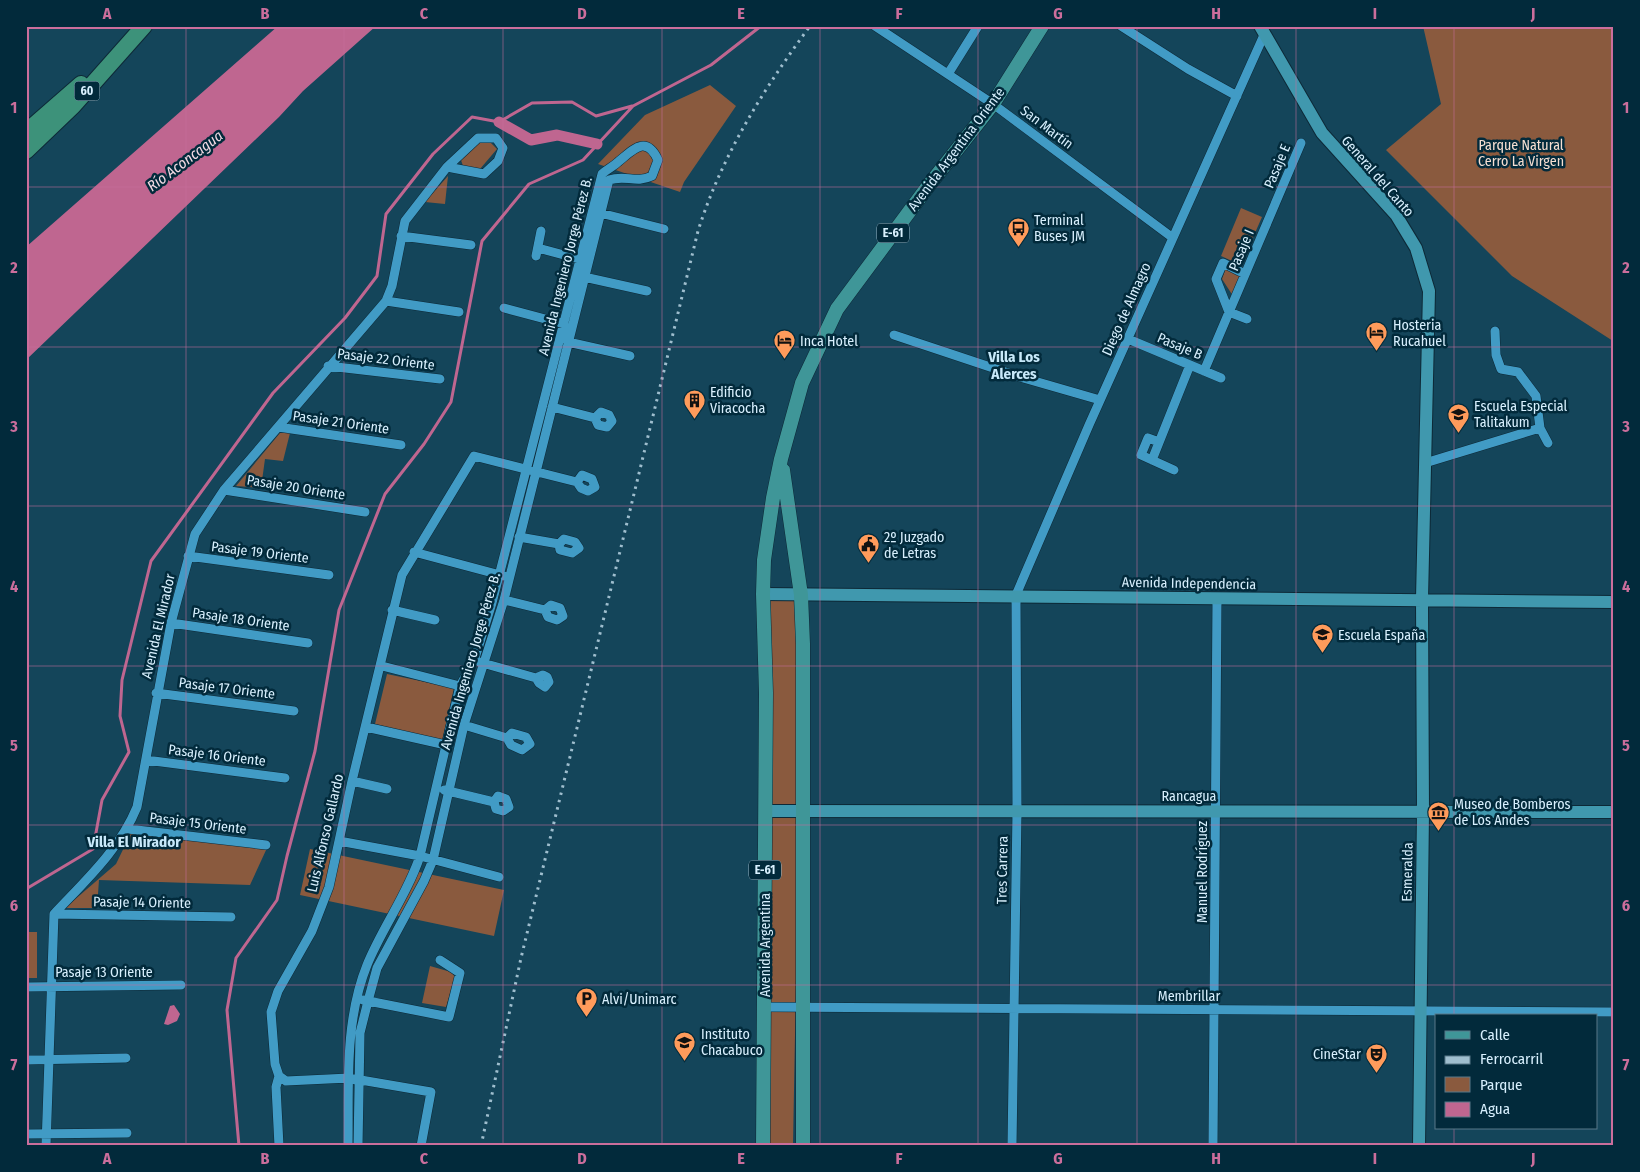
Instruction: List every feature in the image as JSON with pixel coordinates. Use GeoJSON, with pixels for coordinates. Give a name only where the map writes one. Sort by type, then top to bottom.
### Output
{"type":"FeatureCollection","features":[{"type":"Feature","properties":{"kind":"highway","name":"60"},"geometry":{"type":"LineString","coordinates":[[26,132],[143,26]]}},
{"type":"Feature","properties":{"kind":"highway","name":"60"},"geometry":{"type":"LineString","coordinates":[[26,151],[73,106],[143,26]]}},
{"type":"Feature","properties":{"kind":"main road","name":"Avenida Argentina Oriente"},"geometry":{"type":"LineString","coordinates":[[763,594],[764,560],[781,459],[802,383],[836,309],[929,185],[993,104],[1042,26]]}},
{"type":"Feature","properties":{"kind":"main road","name":"General del Canto"},"geometry":{"type":"LineString","coordinates":[[1262,31],[1322,133],[1396,215],[1416,248],[1429,291],[1422,599]]}},
{"type":"Feature","properties":{"kind":"main road","name":"Avenida Argentina Oriente"},"geometry":{"type":"LineString","coordinates":[[781,459],[801,595]]}},
{"type":"Feature","properties":{"kind":"main road","name":"Avenida Independencia"},"geometry":{"type":"LineString","coordinates":[[763,594],[1614,602]]}},
{"type":"Feature","properties":{"kind":"main road","name":"Avenida Argentina"},"geometry":{"type":"LineString","coordinates":[[763,594],[766,693],[763,1146]]}},
{"type":"Feature","properties":{"kind":"main road","name":"E-61"},"geometry":{"type":"LineString","coordinates":[[801,595],[803,644],[803,1146]]}},
{"type":"Feature","properties":{"kind":"main road","name":"Esmeralda"},"geometry":{"type":"LineString","coordinates":[[1419,1146],[1422,599]]}},
{"type":"Feature","properties":{"kind":"main road","name":"Rancagua"},"geometry":{"type":"LineString","coordinates":[[765,811],[1614,812]]}},
{"type":"Feature","properties":{"kind":"street","name":"San Martín"},"geometry":{"type":"LineString","coordinates":[[875,26],[993,104],[1173,238]]}},
{"type":"Feature","properties":{"kind":"street"},"geometry":{"type":"LineString","coordinates":[[948,74],[978,26]]}},
{"type":"Feature","properties":{"kind":"street"},"geometry":{"type":"LineString","coordinates":[[1121,26],[1188,69],[1237,96]]}},
{"type":"Feature","properties":{"kind":"street","name":"Diego de Almagro"},"geometry":{"type":"LineString","coordinates":[[1016,595],[1100,400],[1237,96],[1262,31]]}},
{"type":"Feature","properties":{"kind":"street","name":"Avenida El Mirador"},"geometry":{"type":"LineString","coordinates":[[54,914],[96,870],[128,829],[136,807],[146,760],[156,693],[171,623],[195,534],[224,490],[328,366],[386,301],[392,286],[405,221],[447,168],[478,138],[496,138],[503,148],[498,162],[484,174],[447,168]]}},
{"type":"Feature","properties":{"kind":"street","name":"Pasaje E"},"geometry":{"type":"LineString","coordinates":[[1278,199],[1301,143]]}},
{"type":"Feature","properties":{"kind":"street","name":"Avenida Ingeniero Jorge Pérez B."},"geometry":{"type":"LineString","coordinates":[[348,1146],[354,1078],[360,1033],[368,1001],[377,968],[424,881],[432,860],[464,725],[504,600],[519,537],[531,470],[578,259],[596,212],[609,180],[625,177],[635,181],[652,176],[658,160],[655,152],[639,146],[602,174],[596,212],[584,277],[552,407],[531,470],[474,660],[460,686],[420,856],[412,882],[367,964],[356,998],[351,1031],[354,1078],[358,1146]]}},
{"type":"Feature","properties":{"kind":"street","name":"Pasaje I"},"geometry":{"type":"LineString","coordinates":[[1204,371],[1278,199]]}},
{"type":"Feature","properties":{"kind":"street"},"geometry":{"type":"LineString","coordinates":[[596,212],[664,229]]}},
{"type":"Feature","properties":{"kind":"street"},"geometry":{"type":"LineString","coordinates":[[541,231],[537,252],[578,259]]}},
{"type":"Feature","properties":{"kind":"street"},"geometry":{"type":"LineString","coordinates":[[401,236],[471,245]]}},
{"type":"Feature","properties":{"kind":"street","name":"Pasaje I"},"geometry":{"type":"LineString","coordinates":[[1229,312],[1216,279],[1223,263],[1246,274]]}},
{"type":"Feature","properties":{"kind":"street"},"geometry":{"type":"LineString","coordinates":[[584,277],[647,291]]}},
{"type":"Feature","properties":{"kind":"street"},"geometry":{"type":"LineString","coordinates":[[386,301],[459,312]]}},
{"type":"Feature","properties":{"kind":"street"},"geometry":{"type":"LineString","coordinates":[[504,308],[564,324],[568,342],[630,356]]}},
{"type":"Feature","properties":{"kind":"street"},"geometry":{"type":"LineString","coordinates":[[1229,312],[1246,319]]}},
{"type":"Feature","properties":{"kind":"street"},"geometry":{"type":"LineString","coordinates":[[1495,332],[1496,355],[1501,369],[1518,372],[1536,396],[1540,428],[1548,443]]}},
{"type":"Feature","properties":{"kind":"street"},"geometry":{"type":"LineString","coordinates":[[894,336],[1017,376],[1100,400]]}},
{"type":"Feature","properties":{"kind":"street","name":"Pasaje B"},"geometry":{"type":"LineString","coordinates":[[1128,339],[1221,378]]}},
{"type":"Feature","properties":{"kind":"street"},"geometry":{"type":"LineString","coordinates":[[1152,460],[1190,365]]}},
{"type":"Feature","properties":{"kind":"street","name":"Pasaje 22 Oriente"},"geometry":{"type":"LineString","coordinates":[[328,366],[440,379]]}},
{"type":"Feature","properties":{"kind":"street"},"geometry":{"type":"LineString","coordinates":[[552,407],[595,418]]}},
{"type":"Feature","properties":{"kind":"street","name":"Pasaje 21 Oriente"},"geometry":{"type":"LineString","coordinates":[[278,427],[401,445]]}},
{"type":"Feature","properties":{"kind":"street"},"geometry":{"type":"LineString","coordinates":[[1425,463],[1540,428]]}},
{"type":"Feature","properties":{"kind":"street"},"geometry":{"type":"LineString","coordinates":[[1159,442],[1148,438],[1141,455],[1174,470]]}},
{"type":"Feature","properties":{"kind":"street","name":"Luis Alfonso Gallardo"},"geometry":{"type":"LineString","coordinates":[[279,1146],[276,1087],[279,1076],[275,1064],[271,1012],[278,992],[312,931],[329,887],[352,781],[382,666],[392,610],[402,574],[474,456],[531,470]]}},
{"type":"Feature","properties":{"kind":"street"},"geometry":{"type":"LineString","coordinates":[[531,470],[577,482]]}},
{"type":"Feature","properties":{"kind":"street","name":"Pasaje 20 Oriente"},"geometry":{"type":"LineString","coordinates":[[224,490],[365,512]]}},
{"type":"Feature","properties":{"kind":"street"},"geometry":{"type":"LineString","coordinates":[[519,537],[559,544]]}},
{"type":"Feature","properties":{"kind":"street"},"geometry":{"type":"LineString","coordinates":[[414,552],[509,577]]}},
{"type":"Feature","properties":{"kind":"street","name":"Pasaje 19 Oriente"},"geometry":{"type":"LineString","coordinates":[[188,556],[329,574]]}},
{"type":"Feature","properties":{"kind":"street","name":"Tres Carrera"},"geometry":{"type":"LineString","coordinates":[[1012,1146],[1017,811],[1016,595]]}},
{"type":"Feature","properties":{"kind":"street","name":"Manuel Rodríguez"},"geometry":{"type":"LineString","coordinates":[[1213,1146],[1217,599]]}},
{"type":"Feature","properties":{"kind":"street"},"geometry":{"type":"LineString","coordinates":[[504,600],[545,610]]}},
{"type":"Feature","properties":{"kind":"street"},"geometry":{"type":"LineString","coordinates":[[392,610],[435,620]]}},
{"type":"Feature","properties":{"kind":"street","name":"Pasaje 18 Oriente"},"geometry":{"type":"LineString","coordinates":[[171,623],[308,643]]}},
{"type":"Feature","properties":{"kind":"street"},"geometry":{"type":"LineString","coordinates":[[474,660],[536,678]]}},
{"type":"Feature","properties":{"kind":"street"},"geometry":{"type":"LineString","coordinates":[[382,666],[460,686]]}},
{"type":"Feature","properties":{"kind":"street","name":"Pasaje 17 Oriente"},"geometry":{"type":"LineString","coordinates":[[156,693],[294,711]]}},
{"type":"Feature","properties":{"kind":"street"},"geometry":{"type":"LineString","coordinates":[[464,725],[507,738]]}},
{"type":"Feature","properties":{"kind":"street"},"geometry":{"type":"LineString","coordinates":[[366,727],[446,745]]}},
{"type":"Feature","properties":{"kind":"street","name":"Pasaje 16 Oriente"},"geometry":{"type":"LineString","coordinates":[[146,760],[285,778]]}},
{"type":"Feature","properties":{"kind":"street"},"geometry":{"type":"LineString","coordinates":[[352,781],[387,789]]}},
{"type":"Feature","properties":{"kind":"street"},"geometry":{"type":"LineString","coordinates":[[436,788],[494,802]]}},
{"type":"Feature","properties":{"kind":"street","name":"Pasaje 15 Oriente"},"geometry":{"type":"LineString","coordinates":[[128,829],[266,845]]}},
{"type":"Feature","properties":{"kind":"street"},"geometry":{"type":"LineString","coordinates":[[339,841],[420,856],[499,877]]}},
{"type":"Feature","properties":{"kind":"street"},"geometry":{"type":"LineString","coordinates":[[46,1146],[50,986],[54,914]]}},
{"type":"Feature","properties":{"kind":"street","name":"Pasaje 14 Oriente"},"geometry":{"type":"LineString","coordinates":[[54,914],[231,917]]}},
{"type":"Feature","properties":{"kind":"street"},"geometry":{"type":"LineString","coordinates":[[381,939],[390,944]]}},
{"type":"Feature","properties":{"kind":"street"},"geometry":{"type":"LineString","coordinates":[[356,998],[449,1017],[460,973],[440,960]]}},
{"type":"Feature","properties":{"kind":"street","name":"Pasaje 13 Oriente"},"geometry":{"type":"LineString","coordinates":[[26,987],[181,986]]}},
{"type":"Feature","properties":{"kind":"street","name":"Membrillar"},"geometry":{"type":"LineString","coordinates":[[764,1007],[1614,1012]]}},
{"type":"Feature","properties":{"kind":"street"},"geometry":{"type":"LineString","coordinates":[[26,1060],[126,1058]]}},
{"type":"Feature","properties":{"kind":"street"},"geometry":{"type":"LineString","coordinates":[[279,1076],[286,1081],[354,1078],[430,1092],[421,1146]]}},
{"type":"Feature","properties":{"kind":"street"},"geometry":{"type":"LineString","coordinates":[[26,1134],[127,1133]]}},
{"type":"Feature","properties":{"kind":"green space","name":"Parque Natural Cerro La Virgen"},"geometry":{"type":"Polygon","coordinates":[[[1423,26],[1614,26],[1613,341],[1512,276],[1386,150],[1441,104],[1423,26]]]}},
{"type":"Feature","properties":{"kind":"green space"},"geometry":{"type":"Polygon","coordinates":[[[710,85],[736,106],[684,182],[680,192],[598,164],[645,115],[710,85]]]}},
{"type":"Feature","properties":{"kind":"green space"},"geometry":{"type":"Polygon","coordinates":[[[479,142],[490,142],[497,149],[480,169],[463,166],[461,160],[479,142]]]}},
{"type":"Feature","properties":{"kind":"green space"},"geometry":{"type":"Polygon","coordinates":[[[448,176],[445,204],[425,202],[448,176]]]}},
{"type":"Feature","properties":{"kind":"green space"},"geometry":{"type":"Polygon","coordinates":[[[1241,208],[1262,217],[1241,265],[1221,256],[1241,208]]]}},
{"type":"Feature","properties":{"kind":"green space"},"geometry":{"type":"Polygon","coordinates":[[[1226,268],[1242,275],[1233,296],[1222,279],[1226,268]]]}},
{"type":"Feature","properties":{"kind":"green space"},"geometry":{"type":"Polygon","coordinates":[[[280,433],[290,433],[283,461],[265,459],[261,488],[236,486],[280,433]]]}},
{"type":"Feature","properties":{"kind":"green space"},"geometry":{"type":"Polygon","coordinates":[[[799,599],[802,649],[793,1146],[765,1146],[767,707],[770,601],[799,599]]]}},
{"type":"Feature","properties":{"kind":"green space"},"geometry":{"type":"Polygon","coordinates":[[[387,674],[454,688],[442,741],[375,724],[387,674]]]}},
{"type":"Feature","properties":{"kind":"green space"},"geometry":{"type":"Polygon","coordinates":[[[131,833],[267,848],[250,885],[99,880],[97,908],[65,908],[116,864],[131,833]]]}},
{"type":"Feature","properties":{"kind":"green space"},"geometry":{"type":"Polygon","coordinates":[[[310,849],[504,890],[494,936],[300,895],[310,849]]]}},
{"type":"Feature","properties":{"kind":"green space"},"geometry":{"type":"Polygon","coordinates":[[[26,932],[37,932],[37,978],[26,978],[26,932]]]}},
{"type":"Feature","properties":{"kind":"green space"},"geometry":{"type":"Polygon","coordinates":[[[430,966],[451,972],[455,977],[446,1007],[422,1003],[430,966]]]}},
{"type":"Feature","properties":{"kind":"water","name":"Río Aconcagua"},"geometry":{"type":"Polygon","coordinates":[[[278,26],[376,26],[303,91],[279,117],[26,360],[26,247],[278,26]]]}},
{"type":"Feature","properties":{"kind":"water"},"geometry":{"type":"Polygon","coordinates":[[[174,1005],[180,1014],[177,1021],[168,1025],[164,1024],[170,1006],[174,1005]]]}},
{"type":"Feature","properties":{"kind":"waterway"},"geometry":{"type":"LineString","coordinates":[[239,1146],[227,1010],[236,958],[277,900],[315,751],[339,610],[385,494],[424,444],[451,402],[482,241],[529,184],[583,160],[633,106],[711,65],[761,26]]}},
{"type":"Feature","properties":{"kind":"waterway"},"geometry":{"type":"LineString","coordinates":[[26,889],[93,849],[102,800],[129,752],[120,716],[122,680],[151,561],[273,393],[345,318],[377,276],[386,214],[433,154],[472,117],[499,122],[532,103],[572,102],[596,116],[632,106]]}},
{"type":"Feature","properties":{"kind":"waterway"},"geometry":{"type":"LineString","coordinates":[[499,122],[531,140],[557,135],[597,144]]}},
{"type":"Feature","properties":{"kind":"railway"},"geometry":{"type":"LineString","coordinates":[[481,1146],[521,958],[698,231],[719,176],[745,124],[776,74],[810,26]]}},
{"type":"Feature","properties":{"kind":"place","name":"Terminal Buses JM"},"geometry":{"type":"Point","coordinates":[1018,247]}},
{"type":"Feature","properties":{"kind":"place","name":"Hosteria Rucahuel"},"geometry":{"type":"Point","coordinates":[1377,352]}},
{"type":"Feature","properties":{"kind":"place","name":"Inca Hotel"},"geometry":{"type":"Point","coordinates":[784,360]}},
{"type":"Feature","properties":{"kind":"place","name":"Edificio Viracocha"},"geometry":{"type":"Point","coordinates":[694,419]}},
{"type":"Feature","properties":{"kind":"place","name":"Escuela Especial Talitakum"},"geometry":{"type":"Point","coordinates":[1458,433]}},
{"type":"Feature","properties":{"kind":"place","name":"2º Juzgado de Letras"},"geometry":{"type":"Point","coordinates":[868,564]}},
{"type":"Feature","properties":{"kind":"place","name":"Escuela España"},"geometry":{"type":"Point","coordinates":[1322,654]}},
{"type":"Feature","properties":{"kind":"place","name":"Museo de Bomberos de Los Andes"},"geometry":{"type":"Point","coordinates":[1438,831]}},
{"type":"Feature","properties":{"kind":"place","name":"Alvi/Unimarc"},"geometry":{"type":"Point","coordinates":[586,1018]}},
{"type":"Feature","properties":{"kind":"place","name":"Instituto Chacabuco"},"geometry":{"type":"Point","coordinates":[685,1061]}},
{"type":"Feature","properties":{"kind":"place","name":"CineStar"},"geometry":{"type":"Point","coordinates":[1377,1073]}},
{"type":"Feature","properties":{"kind":"district","name":"Villa Los Alerces"},"geometry":{"type":"Point","coordinates":[1014,366]}},
{"type":"Feature","properties":{"kind":"district","name":"Villa El Mirador"},"geometry":{"type":"Point","coordinates":[134,842]}}]}
